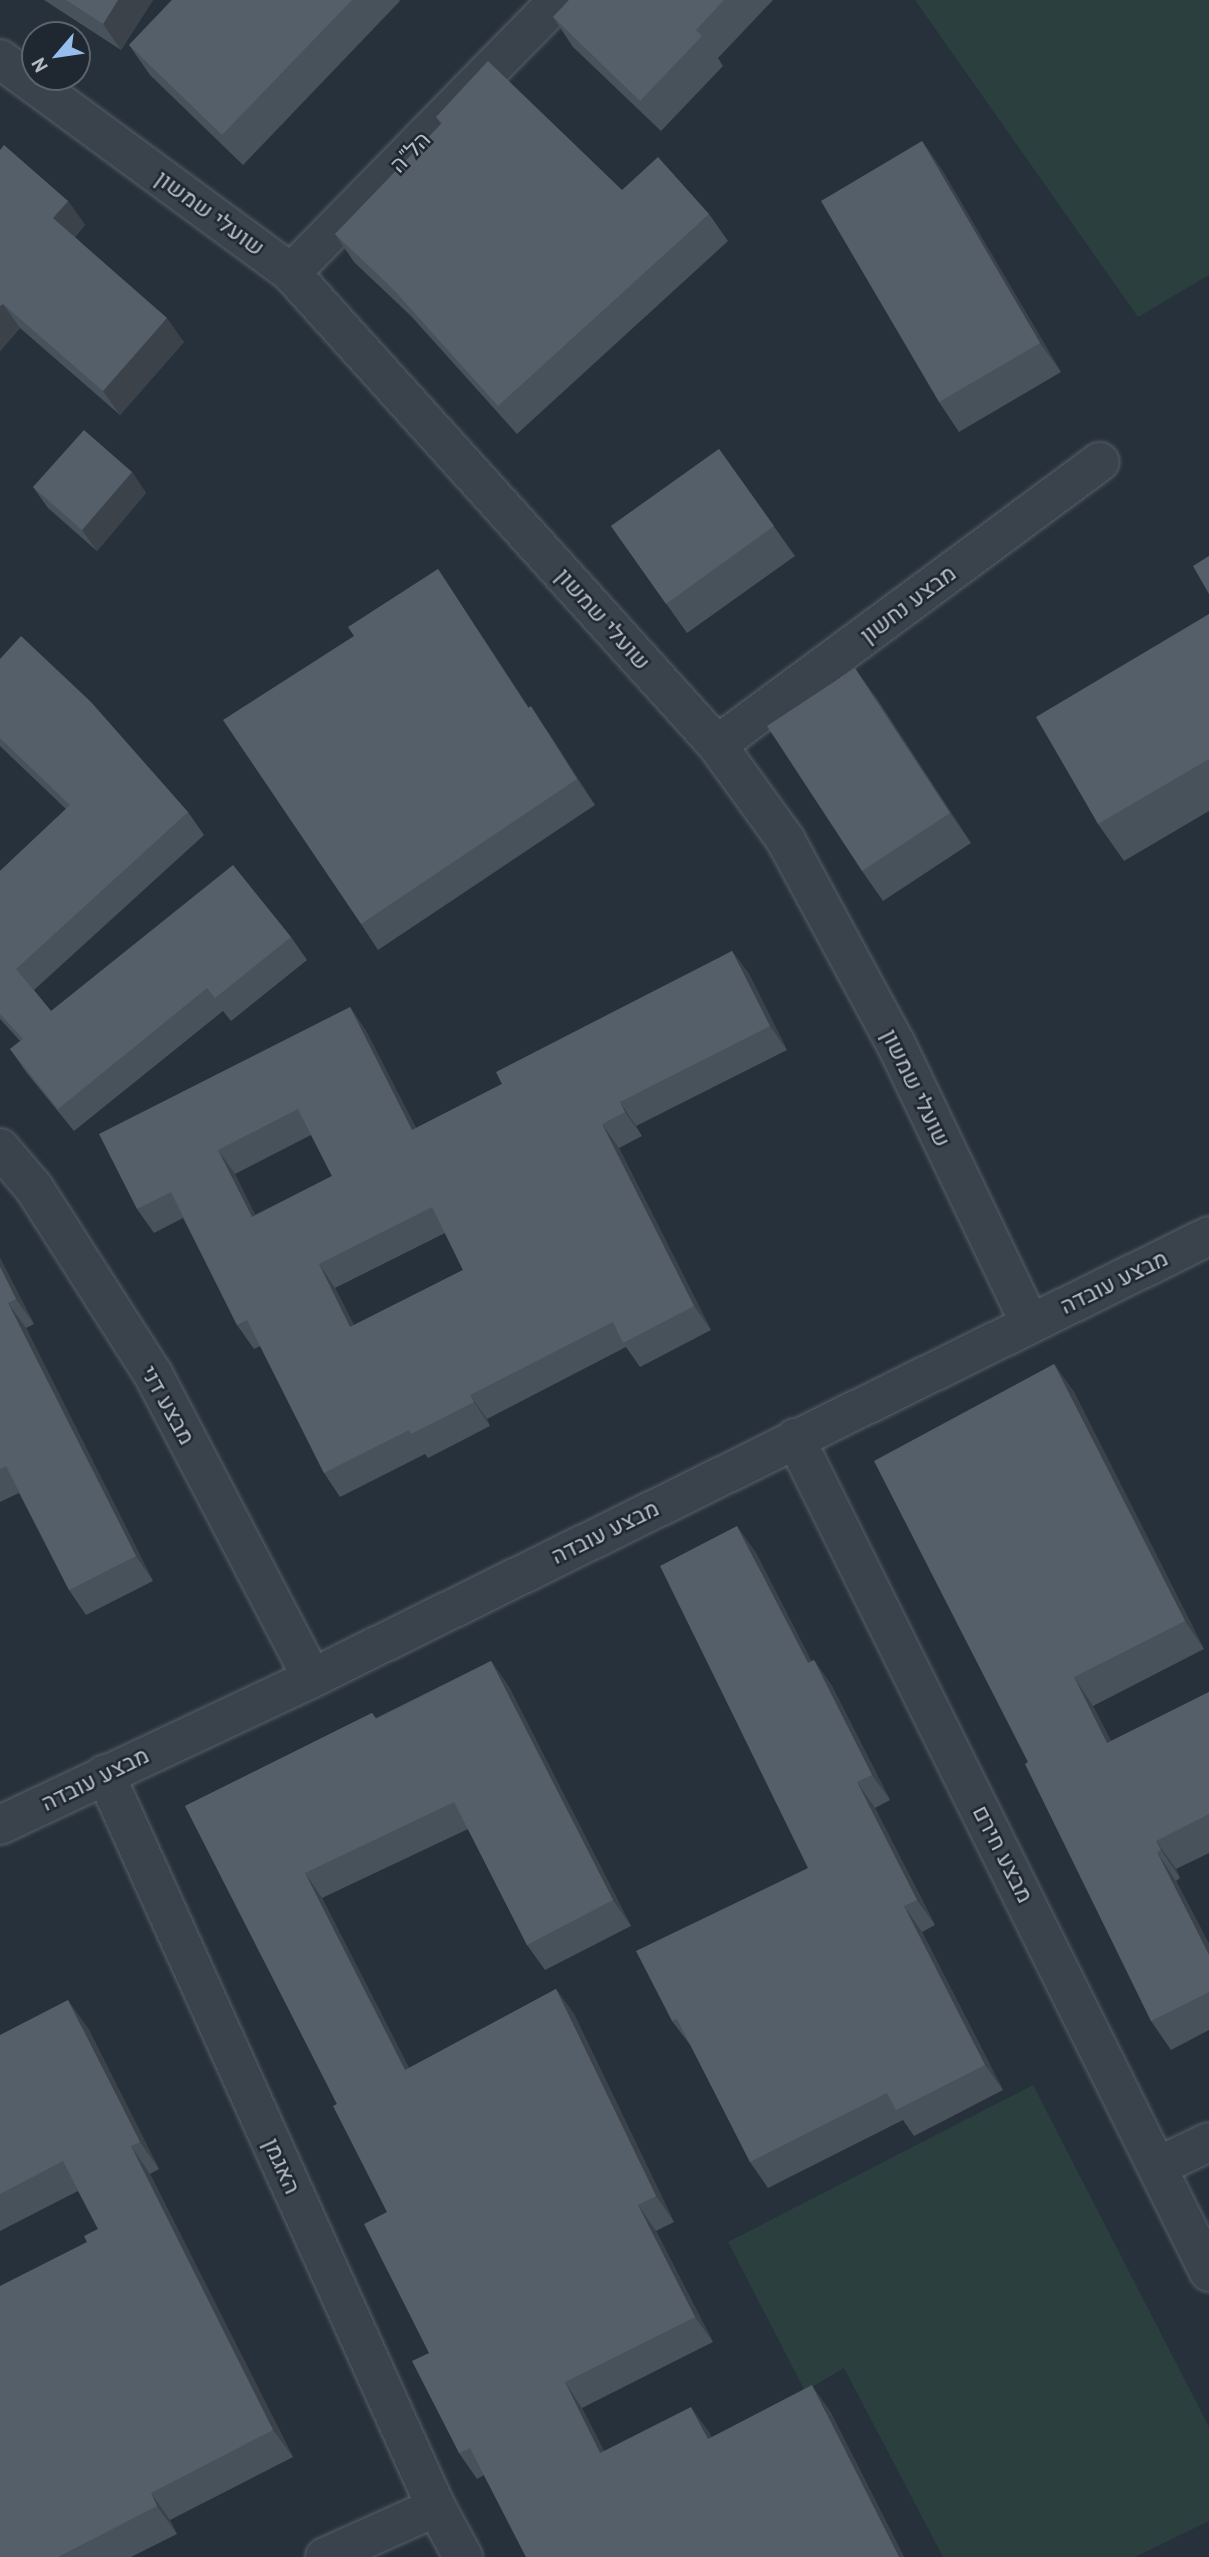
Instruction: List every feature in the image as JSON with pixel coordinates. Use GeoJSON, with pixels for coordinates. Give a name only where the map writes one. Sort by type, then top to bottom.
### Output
{"type":"FeatureCollection","features":[{"type":"Feature","properties":{"kind":"street","name":"הל\"ה"},"geometry":{"type":"LineString","coordinates":[[291,273],[558,0]]}},
{"type":"Feature","properties":{"kind":"street","name":"שועלי שמשון"},"geometry":{"type":"LineString","coordinates":[[0,59],[291,273],[717,745],[786,839],[896,1044],[1029,1322]]}},
{"type":"Feature","properties":{"kind":"street","name":"מבצע נחשון"},"geometry":{"type":"LineString","coordinates":[[717,745],[1100,462]]}},
{"type":"Feature","properties":{"kind":"street","name":"מבצע דני"},"geometry":{"type":"LineString","coordinates":[[0,1148],[34,1188],[153,1374],[312,1678]]}},
{"type":"Feature","properties":{"kind":"street","name":"מבצע עובדה"},"geometry":{"type":"LineString","coordinates":[[0,1825],[312,1678],[1029,1322],[1209,1236]]}},
{"type":"Feature","properties":{"kind":"street","name":"מבצע חירם"},"geometry":{"type":"LineString","coordinates":[[795,1438],[1159,2166],[1209,2272]]}},
{"type":"Feature","properties":{"kind":"street","name":"האגמן"},"geometry":{"type":"LineString","coordinates":[[105,1774],[436,2507],[463,2557]]}},
{"type":"Feature","properties":{"kind":"street"},"geometry":{"type":"LineString","coordinates":[[1159,2166],[1209,2142]]}},
{"type":"Feature","properties":{"kind":"street"},"geometry":{"type":"LineString","coordinates":[[325,2557],[436,2507]]}},
{"type":"Feature","properties":{"kind":"green space"},"geometry":{"type":"Polygon","coordinates":[[[915,0],[1209,0],[1209,275],[1138,317],[915,0]]]}},
{"type":"Feature","properties":{"kind":"green space"},"geometry":{"type":"Polygon","coordinates":[[[1033,2085],[1209,2427],[1209,2521],[1135,2557],[943,2557],[844,2368],[805,2391],[728,2242],[1033,2085]]]}},
{"type":"Feature","properties":{"kind":"building"},"geometry":{"type":"Polygon","coordinates":[[[66,0],[118,0],[103,24],[66,0]]]}},
{"type":"Feature","properties":{"kind":"building"},"geometry":{"type":"Polygon","coordinates":[[[172,0],[352,0],[222,135],[129,45],[172,0]]]}},
{"type":"Feature","properties":{"kind":"building"},"geometry":{"type":"Polygon","coordinates":[[[569,0],[724,0],[696,30],[702,36],[640,101],[553,17],[569,0]]]}},
{"type":"Feature","properties":{"kind":"building"},"geometry":{"type":"Polygon","coordinates":[[[488,61],[622,190],[658,157],[709,214],[498,406],[393,289],[335,234],[442,123],[436,117],[488,61]]]}},
{"type":"Feature","properties":{"kind":"building"},"geometry":{"type":"Polygon","coordinates":[[[922,141],[1040,343],[939,402],[821,201],[922,141]]]}},
{"type":"Feature","properties":{"kind":"building"},"geometry":{"type":"Polygon","coordinates":[[[4,145],[68,201],[53,218],[167,318],[103,391],[3,304],[0,306],[0,150],[4,145]]]}},
{"type":"Feature","properties":{"kind":"building"},"geometry":{"type":"Polygon","coordinates":[[[84,430],[132,472],[82,530],[33,487],[84,430]]]}},
{"type":"Feature","properties":{"kind":"building"},"geometry":{"type":"Polygon","coordinates":[[[719,449],[774,526],[666,604],[611,526],[719,449]]]}},
{"type":"Feature","properties":{"kind":"building"},"geometry":{"type":"Polygon","coordinates":[[[1209,556],[1209,594],[1193,566],[1209,556]]]}},
{"type":"Feature","properties":{"kind":"building"},"geometry":{"type":"Polygon","coordinates":[[[438,569],[577,779],[361,924],[223,720],[354,636],[348,627],[438,569]]]}},
{"type":"Feature","properties":{"kind":"building"},"geometry":{"type":"Polygon","coordinates":[[[1209,614],[1209,759],[1098,824],[1036,717],[1209,614]]]}},
{"type":"Feature","properties":{"kind":"building"},"geometry":{"type":"Polygon","coordinates":[[[21,636],[91,702],[188,812],[16,969],[51,1011],[233,865],[291,937],[215,998],[207,988],[58,1109],[10,1049],[23,1039],[0,1014],[0,871],[70,805],[0,738],[0,659],[21,636]]]}},
{"type":"Feature","properties":{"kind":"building"},"geometry":{"type":"Polygon","coordinates":[[[855,668],[950,813],[862,871],[767,726],[855,668]]]}},
{"type":"Feature","properties":{"kind":"building"},"geometry":{"type":"Polygon","coordinates":[[[732,951],[770,1026],[620,1102],[625,1112],[602,1124],[694,1306],[623,1343],[613,1322],[470,1395],[474,1402],[411,1434],[409,1430],[324,1473],[247,1320],[237,1325],[171,1192],[137,1209],[99,1134],[350,1007],[412,1130],[502,1084],[496,1072],[732,951]],[[298,1109],[218,1150],[252,1217],[332,1176],[298,1109]],[[432,1207],[319,1264],[350,1327],[463,1270],[432,1207]]]}},
{"type":"Feature","properties":{"kind":"building"},"geometry":{"type":"Polygon","coordinates":[[[0,1267],[16,1299],[8,1303],[136,1556],[69,1590],[6,1466],[0,1469],[0,1267]]]}},
{"type":"Feature","properties":{"kind":"building"},"geometry":{"type":"Polygon","coordinates":[[[1054,1364],[1185,1621],[1074,1677],[1107,1743],[1209,1692],[1209,1814],[1156,1841],[1161,1850],[1157,1852],[1209,1955],[1209,1992],[1151,2021],[1025,1764],[1028,1762],[874,1461],[1054,1364]]]}},
{"type":"Feature","properties":{"kind":"building"},"geometry":{"type":"Polygon","coordinates":[[[737,1526],[808,1663],[814,1660],[872,1775],[857,1782],[917,1900],[904,1906],[985,2065],[896,2110],[887,2093],[750,2162],[677,2019],[672,2021],[636,1951],[808,1868],[660,1566],[737,1526]]]}},
{"type":"Feature","properties":{"kind":"building"},"geometry":{"type":"Polygon","coordinates":[[[491,1661],[613,1900],[527,1945],[454,1802],[305,1873],[405,2070],[556,1989],[656,2196],[638,2205],[695,2317],[565,2382],[600,2453],[691,2407],[708,2439],[812,2385],[899,2557],[526,2557],[470,2448],[459,2453],[412,2361],[429,2353],[364,2224],[387,2212],[333,2106],[337,2104],[185,1806],[372,1713],[376,1719],[491,1661]]]}},
{"type":"Feature","properties":{"kind":"building"},"geometry":{"type":"Polygon","coordinates":[[[68,2000],[140,2142],[131,2146],[273,2430],[151,2493],[157,2506],[58,2557],[0,2557],[0,2286],[87,2242],[84,2236],[98,2229],[63,2161],[0,2194],[0,2035],[68,2000]]]}}]}
